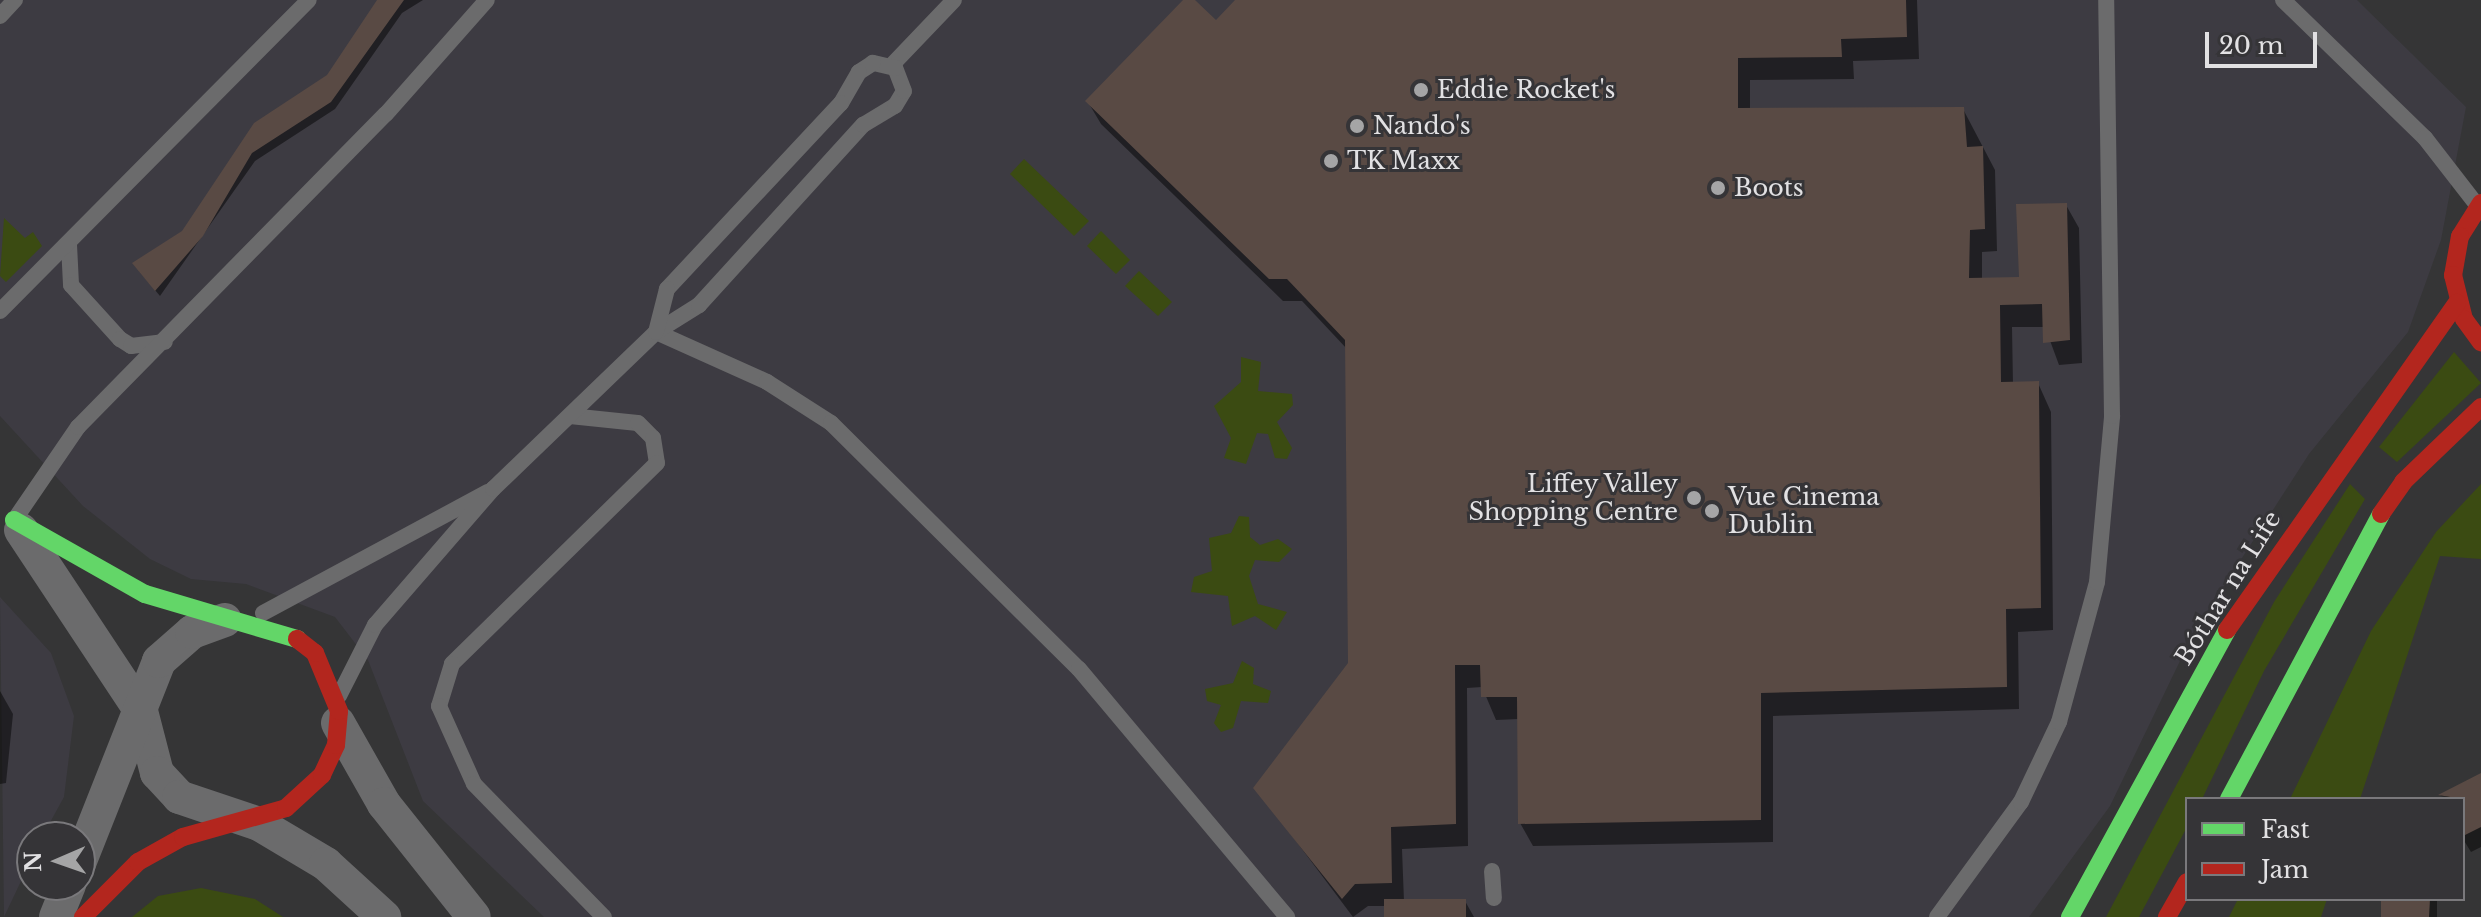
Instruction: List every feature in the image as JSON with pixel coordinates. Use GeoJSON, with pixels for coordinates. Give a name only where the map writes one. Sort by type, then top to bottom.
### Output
{"type":"FeatureCollection","features":[{"type":"Feature","properties":{"kind":"street"},"geometry":{"type":"LineString","coordinates":[[2480,205],[2455,255],[2457,303],[2481,342]]}},
{"type":"Feature","properties":{"kind":"street","name":"Bóthar na Life"},"geometry":{"type":"LineString","coordinates":[[2070,917],[2245,597],[2457,303]]}},
{"type":"Feature","properties":{"kind":"street"},"geometry":{"type":"LineString","coordinates":[[2230,797],[2364,539],[2403,482],[2481,407]]}},
{"type":"Feature","properties":{"kind":"street"},"geometry":{"type":"LineString","coordinates":[[7,512],[145,594],[234,620],[289,632],[315,653],[337,713],[384,804],[474,917]]}},
{"type":"Feature","properties":{"kind":"street"},"geometry":{"type":"LineString","coordinates":[[7,512],[63,583],[141,711],[157,773],[206,811],[240,818],[326,864],[379,915]]}},
{"type":"Feature","properties":{"kind":"street"},"geometry":{"type":"LineString","coordinates":[[96,822],[167,651],[234,620]]}},
{"type":"Feature","properties":{"kind":"street"},"geometry":{"type":"LineString","coordinates":[[83,917],[138,862],[240,818],[286,808],[322,775],[337,713]]}},
{"type":"Feature","properties":{"kind":"street"},"geometry":{"type":"LineString","coordinates":[[2167,917],[2185,886]]}},
{"type":"Feature","properties":{"kind":"lane"},"geometry":{"type":"LineString","coordinates":[[0,16],[15,0]]}},
{"type":"Feature","properties":{"kind":"lane"},"geometry":{"type":"LineString","coordinates":[[0,311],[69,245],[309,0]]}},
{"type":"Feature","properties":{"kind":"lane"},"geometry":{"type":"LineString","coordinates":[[7,512],[78,427],[165,341],[487,0]]}},
{"type":"Feature","properties":{"kind":"lane"},"geometry":{"type":"LineString","coordinates":[[891,66],[954,0]]}},
{"type":"Feature","properties":{"kind":"lane"},"geometry":{"type":"LineString","coordinates":[[1937,917],[2033,775],[2059,722],[2097,582],[2112,416],[2106,0]]}},
{"type":"Feature","properties":{"kind":"lane"},"geometry":{"type":"LineString","coordinates":[[2283,0],[2425,138],[2480,205]]}},
{"type":"Feature","properties":{"kind":"lane"},"geometry":{"type":"LineString","coordinates":[[337,713],[375,625],[493,489],[656,332],[699,305],[863,125],[895,106],[903,83],[891,66],[873,63],[859,72],[841,103],[690,262],[667,289],[656,332]]}},
{"type":"Feature","properties":{"kind":"lane"},"geometry":{"type":"LineString","coordinates":[[69,245],[71,285],[120,339],[131,346],[165,341]]}},
{"type":"Feature","properties":{"kind":"lane"},"geometry":{"type":"LineString","coordinates":[[656,332],[767,382],[831,423],[1079,669],[1287,917]]}},
{"type":"Feature","properties":{"kind":"lane"},"geometry":{"type":"LineString","coordinates":[[570,416],[638,423],[653,438],[657,463],[452,664],[439,706],[474,784],[604,917]]}},
{"type":"Feature","properties":{"kind":"lane"},"geometry":{"type":"LineString","coordinates":[[234,620],[335,581],[417,524],[493,489]]}},
{"type":"Feature","properties":{"kind":"lane"},"geometry":{"type":"LineString","coordinates":[[1492,871],[1494,898]]}},
{"type":"Feature","properties":{"kind":"shaded area"},"geometry":{"type":"Polygon","coordinates":[[[0,0],[2357,0],[2466,107],[2441,240],[2408,332],[2309,454],[2193,634],[2110,806],[2029,917],[544,917],[423,801],[368,660],[335,617],[246,584],[191,579],[150,559],[83,506],[0,416],[0,0]]]}},
{"type":"Feature","properties":{"kind":"shaded area"},"geometry":{"type":"Polygon","coordinates":[[[0,597],[51,653],[74,716],[64,797],[51,821],[16,821],[16,892],[4,917],[0,597]]]}},
{"type":"Feature","properties":{"kind":"green space"},"geometry":{"type":"Polygon","coordinates":[[[1024,159],[1089,221],[1074,236],[1010,174],[1024,159]]]}},
{"type":"Feature","properties":{"kind":"green space"},"geometry":{"type":"Polygon","coordinates":[[[4,218],[25,238],[33,232],[42,246],[6,282],[0,276],[4,218]]]}},
{"type":"Feature","properties":{"kind":"green space"},"geometry":{"type":"Polygon","coordinates":[[[1101,231],[1130,260],[1116,274],[1087,246],[1101,231]]]}},
{"type":"Feature","properties":{"kind":"green space"},"geometry":{"type":"Polygon","coordinates":[[[1139,271],[1172,302],[1158,316],[1125,286],[1139,271]]]}},
{"type":"Feature","properties":{"kind":"green space"},"geometry":{"type":"Polygon","coordinates":[[[2454,352],[2481,383],[2397,462],[2379,447],[2454,352]]]}},
{"type":"Feature","properties":{"kind":"green space"},"geometry":{"type":"Polygon","coordinates":[[[1241,357],[1261,362],[1258,391],[1292,394],[1293,405],[1277,422],[1292,448],[1287,459],[1275,458],[1268,434],[1257,433],[1246,464],[1224,458],[1231,438],[1214,406],[1241,382],[1241,357]]]}},
{"type":"Feature","properties":{"kind":"green space"},"geometry":{"type":"Polygon","coordinates":[[[2350,484],[2365,499],[2264,671],[2203,797],[2185,797],[2185,831],[2139,917],[2106,917],[2274,602],[2350,484]]]}},
{"type":"Feature","properties":{"kind":"green space"},"geometry":{"type":"Polygon","coordinates":[[[2481,484],[2481,559],[2440,556],[2361,797],[2291,797],[2371,631],[2436,532],[2481,484]]]}},
{"type":"Feature","properties":{"kind":"green space"},"geometry":{"type":"Polygon","coordinates":[[[1239,516],[1249,517],[1250,537],[1260,545],[1278,539],[1292,549],[1279,562],[1255,560],[1249,576],[1258,604],[1287,612],[1276,630],[1255,616],[1232,626],[1228,596],[1191,592],[1194,577],[1212,571],[1209,538],[1231,533],[1239,516]]]}},
{"type":"Feature","properties":{"kind":"green space"},"geometry":{"type":"Polygon","coordinates":[[[1242,661],[1254,668],[1253,684],[1271,691],[1268,703],[1241,701],[1233,728],[1221,732],[1214,723],[1221,705],[1207,701],[1205,689],[1233,683],[1242,661]]]}},
{"type":"Feature","properties":{"kind":"green space"},"geometry":{"type":"Polygon","coordinates":[[[201,888],[255,899],[283,917],[132,917],[158,896],[201,888]]]}},
{"type":"Feature","properties":{"kind":"green space"},"geometry":{"type":"Polygon","coordinates":[[[2237,901],[2326,901],[2321,917],[2229,917],[2237,901]]]}},
{"type":"Feature","properties":{"kind":"building"},"geometry":{"type":"Polygon","coordinates":[[[377,0],[404,0],[331,102],[252,153],[203,236],[155,291],[132,263],[182,231],[254,123],[327,75],[377,0]]]}},
{"type":"Feature","properties":{"kind":"building","name":"Liffey Valley Shopping Centre"},"geometry":{"type":"Polygon","coordinates":[[[1183,0],[1195,0],[1216,20],[1235,0],[1906,0],[1907,37],[1841,39],[1842,57],[1738,58],[1738,108],[1964,107],[1967,147],[1983,146],[1985,229],[1970,230],[1969,278],[2019,277],[2016,204],[2067,203],[2070,340],[2043,343],[2042,304],[2000,305],[2001,382],[2039,381],[2041,608],[2006,609],[2007,687],[1761,693],[1761,820],[1518,824],[1517,697],[1481,697],[1480,665],[1455,665],[1456,824],[1391,827],[1392,883],[1355,884],[1342,899],[1253,788],[1348,663],[1345,340],[1287,279],[1269,279],[1085,101],[1183,0]]]}},
{"type":"Feature","properties":{"kind":"building"},"geometry":{"type":"Polygon","coordinates":[[[2481,773],[2481,827],[2465,835],[2465,797],[2438,795],[2481,773]]]}},
{"type":"Feature","properties":{"kind":"building"},"geometry":{"type":"Polygon","coordinates":[[[1384,899],[1466,899],[1466,917],[1384,917],[1384,899]]]}},
{"type":"Feature","properties":{"kind":"building"},"geometry":{"type":"Polygon","coordinates":[[[2381,901],[2430,901],[2429,917],[2381,917],[2381,901]]]}},
{"type":"Feature","properties":{"kind":"traffic: fast"},"geometry":{"type":"LineString","coordinates":[[2230,797],[2381,514]]}},
{"type":"Feature","properties":{"kind":"traffic: fast"},"geometry":{"type":"LineString","coordinates":[[14,520],[145,594],[297,639]]}},
{"type":"Feature","properties":{"kind":"traffic: fast"},"geometry":{"type":"LineString","coordinates":[[2070,917],[2227,630]]}},
{"type":"Feature","properties":{"kind":"traffic: jam"},"geometry":{"type":"LineString","coordinates":[[2481,203],[2460,236],[2453,275],[2464,319],[2481,342]]}},
{"type":"Feature","properties":{"kind":"traffic: jam"},"geometry":{"type":"LineString","coordinates":[[2227,630],[2457,303]]}},
{"type":"Feature","properties":{"kind":"traffic: jam"},"geometry":{"type":"LineString","coordinates":[[2381,514],[2403,482],[2481,407]]}},
{"type":"Feature","properties":{"kind":"traffic: jam"},"geometry":{"type":"LineString","coordinates":[[83,917],[138,862],[183,837],[286,808],[322,775],[336,745],[339,711],[315,653],[297,639]]}},
{"type":"Feature","properties":{"kind":"traffic: jam"},"geometry":{"type":"LineString","coordinates":[[2167,917],[2185,886]]}},
{"type":"Feature","properties":{"kind":"place","name":"Eddie Rocket's"},"geometry":{"type":"Point","coordinates":[1421,90]}},
{"type":"Feature","properties":{"kind":"place","name":"Nando's"},"geometry":{"type":"Point","coordinates":[1357,126]}},
{"type":"Feature","properties":{"kind":"place","name":"TK Maxx"},"geometry":{"type":"Point","coordinates":[1331,161]}},
{"type":"Feature","properties":{"kind":"place","name":"Boots"},"geometry":{"type":"Point","coordinates":[1718,188]}},
{"type":"Feature","properties":{"kind":"place","name":"Liffey Valley Shopping Centre"},"geometry":{"type":"Point","coordinates":[1694,498]}},
{"type":"Feature","properties":{"kind":"place","name":"Vue Cinema Dublin"},"geometry":{"type":"Point","coordinates":[1712,511]}}]}
